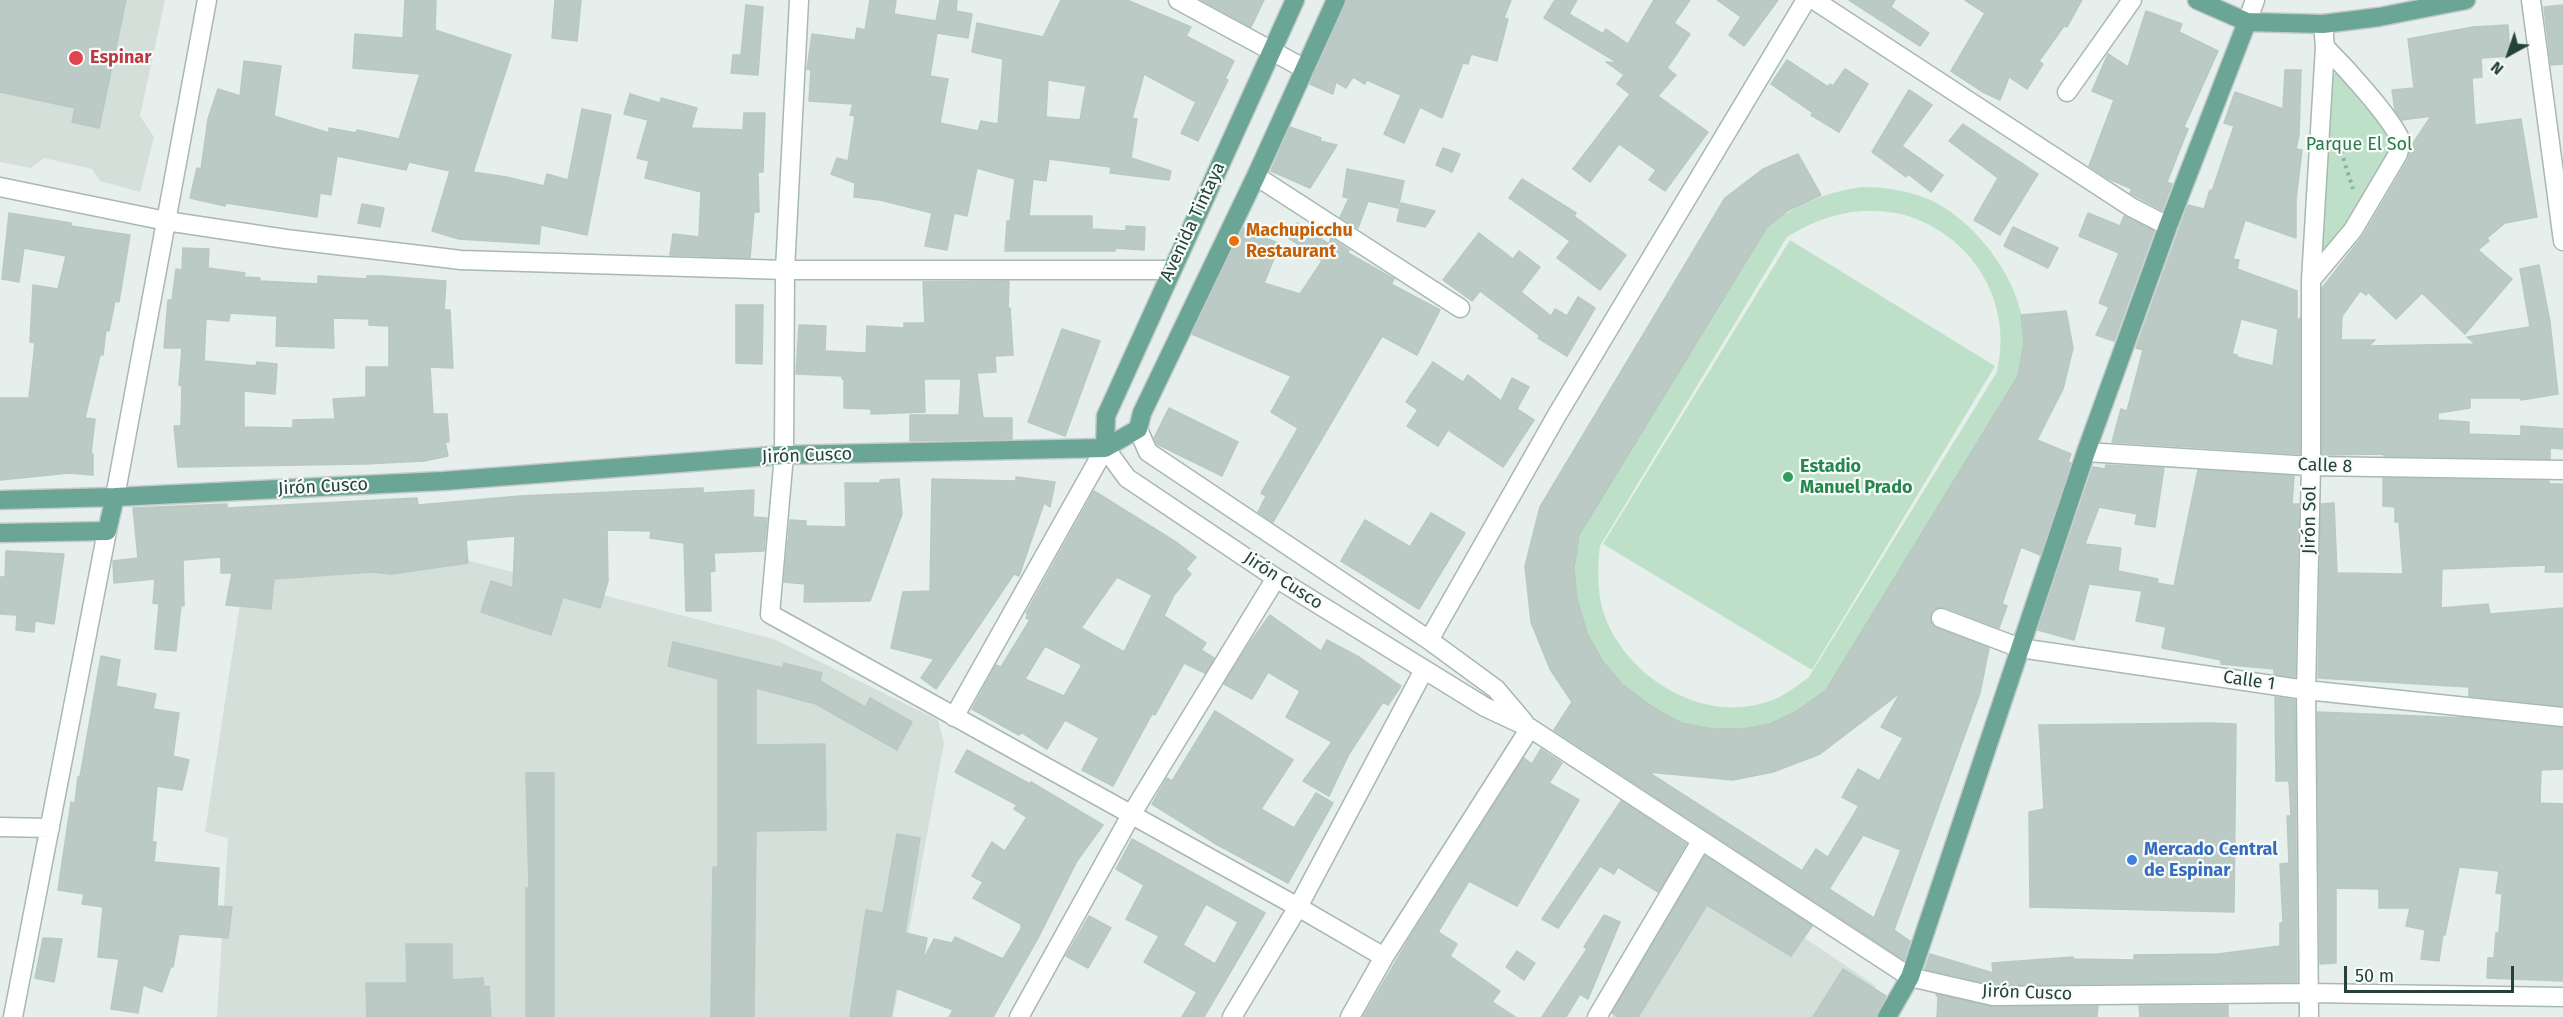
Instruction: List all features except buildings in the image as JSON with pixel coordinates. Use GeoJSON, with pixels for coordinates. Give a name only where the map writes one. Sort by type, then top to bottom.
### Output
{"type":"FeatureCollection","features":[{"type":"Feature","properties":{"kind":"main road","name":"Avenida Tintaya"},"geometry":{"type":"LineString","coordinates":[[1105,448],[1106,416],[1170,270],[1295,0]]}},
{"type":"Feature","properties":{"kind":"main road","name":"Avenida Tintaya"},"geometry":{"type":"LineString","coordinates":[[1138,429],[1142,412],[1256,176],[1336,0]]}},
{"type":"Feature","properties":{"kind":"main road"},"geometry":{"type":"LineString","coordinates":[[2197,0],[2247,22],[2323,24],[2379,17],[2466,0]]}},
{"type":"Feature","properties":{"kind":"main road"},"geometry":{"type":"LineString","coordinates":[[1887,1017],[1910,977],[2086,452],[2168,226],[2247,22]]}},
{"type":"Feature","properties":{"kind":"main road"},"geometry":{"type":"LineString","coordinates":[[1105,448],[1138,429]]}},
{"type":"Feature","properties":{"kind":"main road","name":"Jirón Cusco"},"geometry":{"type":"LineString","coordinates":[[0,500],[115,497],[443,481],[784,455],[1105,448]]}},
{"type":"Feature","properties":{"kind":"main road"},"geometry":{"type":"LineString","coordinates":[[0,533],[107,531],[115,497]]}},
{"type":"Feature","properties":{"kind":"street"},"geometry":{"type":"LineString","coordinates":[[115,497],[207,0]]}},
{"type":"Feature","properties":{"kind":"street"},"geometry":{"type":"LineString","coordinates":[[800,0],[785,270],[784,455],[770,614],[1384,957]]}},
{"type":"Feature","properties":{"kind":"street"},"geometry":{"type":"LineString","coordinates":[[1178,0],[1271,53],[1305,69]]}},
{"type":"Feature","properties":{"kind":"street"},"geometry":{"type":"LineString","coordinates":[[1429,640],[1557,415],[1806,0]]}},
{"type":"Feature","properties":{"kind":"street"},"geometry":{"type":"LineString","coordinates":[[1814,0],[2131,207],[2168,226]]}},
{"type":"Feature","properties":{"kind":"street"},"geometry":{"type":"LineString","coordinates":[[2067,92],[2132,0]]}},
{"type":"Feature","properties":{"kind":"street"},"geometry":{"type":"LineString","coordinates":[[2247,22],[2255,0]]}},
{"type":"Feature","properties":{"kind":"street"},"geometry":{"type":"LineString","coordinates":[[2531,0],[2563,241]]}},
{"type":"Feature","properties":{"kind":"street","name":"Jirón Sol"},"geometry":{"type":"LineString","coordinates":[[2309,1017],[2306,690],[2311,466],[2311,280],[2325,47],[2323,24]]}},
{"type":"Feature","properties":{"kind":"street"},"geometry":{"type":"LineString","coordinates":[[2311,280],[2353,230],[2398,154],[2401,141],[2342,64],[2325,47]]}},
{"type":"Feature","properties":{"kind":"street"},"geometry":{"type":"LineString","coordinates":[[1256,176],[1460,308]]}},
{"type":"Feature","properties":{"kind":"street"},"geometry":{"type":"LineString","coordinates":[[0,187],[166,221],[286,239],[461,260],[785,270],[1170,270]]}},
{"type":"Feature","properties":{"kind":"street","name":"Jirón Cusco"},"geometry":{"type":"LineString","coordinates":[[1138,429],[1148,452],[1429,640],[1496,689],[1530,728]]}},
{"type":"Feature","properties":{"kind":"street"},"geometry":{"type":"LineString","coordinates":[[954,717],[1105,448]]}},
{"type":"Feature","properties":{"kind":"street","name":"Jirón Cusco"},"geometry":{"type":"LineString","coordinates":[[1105,448],[1127,477],[1276,578],[1485,707],[1530,728],[1910,977],[1993,996],[2309,993],[2563,997]]}},
{"type":"Feature","properties":{"kind":"street","name":"Calle 8"},"geometry":{"type":"LineString","coordinates":[[2086,452],[2311,466],[2563,470]]}},
{"type":"Feature","properties":{"kind":"street"},"geometry":{"type":"LineString","coordinates":[[13,1017],[107,531]]}},
{"type":"Feature","properties":{"kind":"street"},"geometry":{"type":"LineString","coordinates":[[1019,1017],[1131,815],[1276,578]]}},
{"type":"Feature","properties":{"kind":"street","name":"Calle 1"},"geometry":{"type":"LineString","coordinates":[[1941,618],[2020,648],[2306,690],[2563,717]]}},
{"type":"Feature","properties":{"kind":"street"},"geometry":{"type":"LineString","coordinates":[[1232,1017],[1298,907],[1424,670]]}},
{"type":"Feature","properties":{"kind":"street"},"geometry":{"type":"LineString","coordinates":[[1350,1017],[1384,957],[1530,728]]}},
{"type":"Feature","properties":{"kind":"street"},"geometry":{"type":"LineString","coordinates":[[0,827],[50,828]]}},
{"type":"Feature","properties":{"kind":"street"},"geometry":{"type":"LineString","coordinates":[[1597,1017],[1701,841]]}},
{"type":"Feature","properties":{"kind":"path"},"geometry":{"type":"LineString","coordinates":[[2339,145],[2355,193]]}},
{"type":"Feature","properties":{"kind":"shaded area","name":"Espinar"},"geometry":{"type":"Polygon","coordinates":[[[0,0],[165,0],[140,116],[154,137],[140,192],[100,181],[92,169],[44,158],[31,168],[0,162],[0,0]]]}},
{"type":"Feature","properties":{"kind":"shaded area"},"geometry":{"type":"Polygon","coordinates":[[[466,560],[774,639],[938,720],[944,743],[893,1017],[217,1017],[228,838],[205,832],[246,565],[466,560]]]}},
{"type":"Feature","properties":{"kind":"shaded area"},"geometry":{"type":"Polygon","coordinates":[[[1704,870],[1876,986],[1857,1017],[1612,1017],[1704,870]]]}},
{"type":"Feature","properties":{"kind":"green space","name":"Parque El Sol"},"geometry":{"type":"Polygon","coordinates":[[[2335,73],[2342,74],[2396,142],[2370,193],[2321,259],[2330,78],[2335,73]]]}},
{"type":"Feature","properties":{"kind":"green space"},"geometry":{"type":"Polygon","coordinates":[[[1861,187],[1903,191],[1928,199],[1946,209],[1981,239],[1996,258],[2018,301],[2023,323],[2024,344],[2018,376],[1826,690],[1793,713],[1772,724],[1725,729],[1681,723],[1663,715],[1629,689],[1614,673],[1590,637],[1581,617],[1575,590],[1579,535],[1767,227],[1800,206],[1848,189],[1861,187]],[[1861,211],[1822,220],[1787,237],[1600,546],[1598,575],[1601,604],[1607,622],[1619,644],[1653,679],[1675,693],[1698,702],[1722,707],[1746,707],[1775,699],[1809,677],[1997,372],[2001,347],[1994,300],[1971,258],[1934,228],[1911,217],[1886,212],[1861,211]]]}},
{"type":"Feature","properties":{"kind":"green space"},"geometry":{"type":"Polygon","coordinates":[[[1790,240],[1995,366],[1812,670],[1603,544],[1790,240]]]}},
{"type":"Feature","properties":{"kind":"place","name":"Espinar"},"geometry":{"type":"Point","coordinates":[76,58]}},
{"type":"Feature","properties":{"kind":"place","name":"Machupicchu Restaurant"},"geometry":{"type":"Point","coordinates":[1234,241]}},
{"type":"Feature","properties":{"kind":"place","name":"Estadio Manuel Prado"},"geometry":{"type":"Point","coordinates":[1788,477]}},
{"type":"Feature","properties":{"kind":"place","name":"Mercado Central de Espinar"},"geometry":{"type":"Point","coordinates":[2132,860]}}]}
